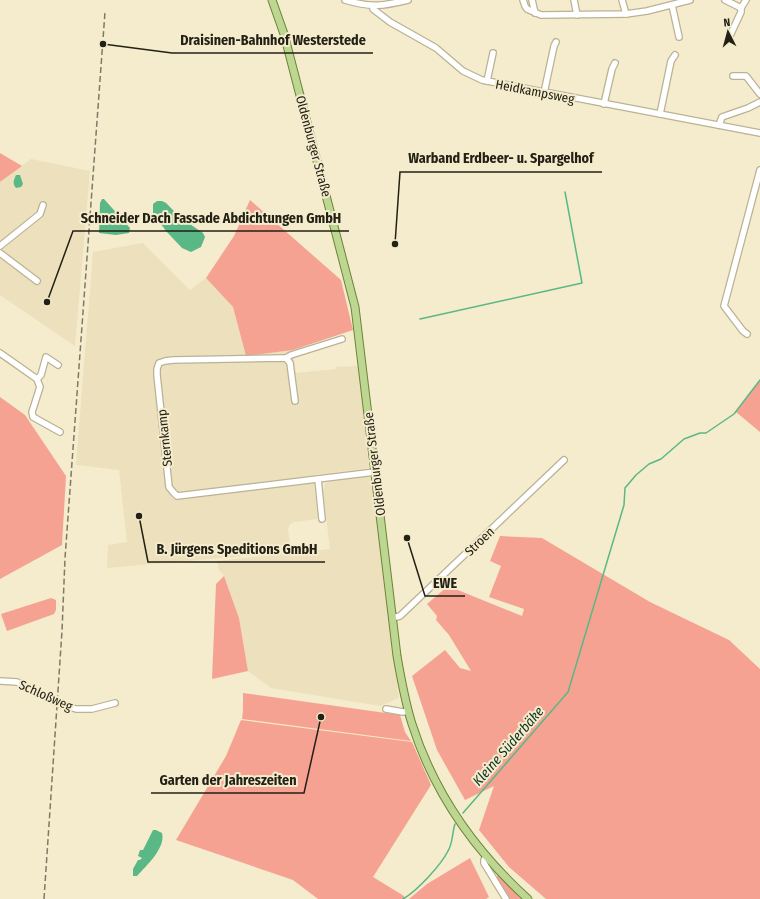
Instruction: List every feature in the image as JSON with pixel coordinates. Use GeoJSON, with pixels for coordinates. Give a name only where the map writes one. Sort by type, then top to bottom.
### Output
{"type":"FeatureCollection","features":[{"type":"Feature","properties":{"kind":"main road","name":"Oldenburger Straße"},"geometry":{"type":"LineString","coordinates":[[272,0],[284,34],[357,317],[392,618],[397,656],[408,710],[424,756],[441,790],[465,829],[486,857],[528,899]]}},
{"type":"Feature","properties":{"kind":"street"},"geometry":{"type":"LineString","coordinates":[[345,0],[358,4],[377,4],[408,0]]}},
{"type":"Feature","properties":{"kind":"street"},"geometry":{"type":"LineString","coordinates":[[523,0],[527,8],[540,15],[626,14],[647,12],[690,0]]}},
{"type":"Feature","properties":{"kind":"street"},"geometry":{"type":"LineString","coordinates":[[532,0],[535,13]]}},
{"type":"Feature","properties":{"kind":"street"},"geometry":{"type":"LineString","coordinates":[[574,0],[577,15]]}},
{"type":"Feature","properties":{"kind":"street"},"geometry":{"type":"LineString","coordinates":[[622,0],[626,14]]}},
{"type":"Feature","properties":{"kind":"street"},"geometry":{"type":"LineString","coordinates":[[725,0],[741,8]]}},
{"type":"Feature","properties":{"kind":"street"},"geometry":{"type":"LineString","coordinates":[[728,40],[741,12],[741,8],[746,0]]}},
{"type":"Feature","properties":{"kind":"street","name":"Heidkampsweg"},"geometry":{"type":"LineString","coordinates":[[377,4],[373,9],[390,22],[436,48],[471,76],[487,81],[544,93],[760,133]]}},
{"type":"Feature","properties":{"kind":"street"},"geometry":{"type":"LineString","coordinates":[[672,5],[679,37]]}},
{"type":"Feature","properties":{"kind":"street"},"geometry":{"type":"LineString","coordinates":[[544,93],[556,42]]}},
{"type":"Feature","properties":{"kind":"street"},"geometry":{"type":"LineString","coordinates":[[487,81],[493,53]]}},
{"type":"Feature","properties":{"kind":"street"},"geometry":{"type":"LineString","coordinates":[[660,114],[671,61],[675,55]]}},
{"type":"Feature","properties":{"kind":"street"},"geometry":{"type":"LineString","coordinates":[[604,104],[612,69],[615,63]]}},
{"type":"Feature","properties":{"kind":"street"},"geometry":{"type":"LineString","coordinates":[[733,76],[746,76],[760,94]]}},
{"type":"Feature","properties":{"kind":"street"},"geometry":{"type":"LineString","coordinates":[[719,125],[722,117],[760,102]]}},
{"type":"Feature","properties":{"kind":"street"},"geometry":{"type":"LineString","coordinates":[[747,334],[724,306],[760,170]]}},
{"type":"Feature","properties":{"kind":"street"},"geometry":{"type":"LineString","coordinates":[[0,246],[40,214],[43,205]]}},
{"type":"Feature","properties":{"kind":"street"},"geometry":{"type":"LineString","coordinates":[[0,253],[37,282]]}},
{"type":"Feature","properties":{"kind":"street","name":"Sternkamp"},"geometry":{"type":"LineString","coordinates":[[342,339],[291,355],[286,358],[173,360],[159,363],[157,375],[169,487],[177,496],[375,472]]}},
{"type":"Feature","properties":{"kind":"street"},"geometry":{"type":"LineString","coordinates":[[0,353],[37,379],[40,388],[32,412],[33,417],[60,432]]}},
{"type":"Feature","properties":{"kind":"street"},"geometry":{"type":"LineString","coordinates":[[37,379],[41,375],[46,357],[58,365]]}},
{"type":"Feature","properties":{"kind":"street"},"geometry":{"type":"LineString","coordinates":[[286,358],[290,363],[295,401]]}},
{"type":"Feature","properties":{"kind":"street","name":"Stroen"},"geometry":{"type":"LineString","coordinates":[[392,618],[400,616],[564,460]]}},
{"type":"Feature","properties":{"kind":"street"},"geometry":{"type":"LineString","coordinates":[[318,479],[322,519]]}},
{"type":"Feature","properties":{"kind":"street","name":"Schloßweg"},"geometry":{"type":"LineString","coordinates":[[0,681],[17,682],[57,703],[76,709],[92,709],[115,703]]}},
{"type":"Feature","properties":{"kind":"street"},"geometry":{"type":"LineString","coordinates":[[386,709],[403,712],[408,710]]}},
{"type":"Feature","properties":{"kind":"street"},"geometry":{"type":"LineString","coordinates":[[486,857],[484,863],[506,899]]}},
{"type":"Feature","properties":{"kind":"shaded area"},"geometry":{"type":"Polygon","coordinates":[[[0,153],[22,166],[0,182],[0,153]]]}},
{"type":"Feature","properties":{"kind":"shaded area"},"geometry":{"type":"Polygon","coordinates":[[[31,159],[90,171],[75,346],[0,295],[0,182],[31,159]]]}},
{"type":"Feature","properties":{"kind":"shaded area"},"geometry":{"type":"Polygon","coordinates":[[[16,175],[20,175],[23,184],[21,187],[16,188],[14,180],[16,175]]]}},
{"type":"Feature","properties":{"kind":"shaded area"},"geometry":{"type":"Polygon","coordinates":[[[102,199],[104,199],[130,228],[129,233],[116,235],[99,233],[100,203],[102,199]]]}},
{"type":"Feature","properties":{"kind":"shaded area"},"geometry":{"type":"Polygon","coordinates":[[[250,200],[341,280],[353,330],[293,350],[246,356],[233,307],[206,278],[234,236],[250,200]]]}},
{"type":"Feature","properties":{"kind":"shaded area"},"geometry":{"type":"Polygon","coordinates":[[[157,201],[166,203],[181,218],[203,233],[205,237],[201,247],[191,252],[182,248],[166,231],[153,213],[153,204],[157,201]]]}},
{"type":"Feature","properties":{"kind":"shaded area"},"geometry":{"type":"Polygon","coordinates":[[[143,243],[190,290],[206,278],[233,307],[246,356],[293,350],[296,373],[336,369],[336,367],[359,367],[369,468],[313,475],[318,519],[294,522],[290,524],[288,529],[291,552],[107,568],[108,545],[127,542],[119,470],[76,465],[93,252],[143,243]]]}},
{"type":"Feature","properties":{"kind":"shaded area"},"geometry":{"type":"Polygon","coordinates":[[[760,380],[760,432],[736,412],[760,380]]]}},
{"type":"Feature","properties":{"kind":"shaded area"},"geometry":{"type":"Polygon","coordinates":[[[0,397],[25,415],[66,476],[62,545],[0,579],[0,397]]]}},
{"type":"Feature","properties":{"kind":"shaded area"},"geometry":{"type":"Polygon","coordinates":[[[371,475],[399,698],[380,706],[271,688],[248,671],[239,618],[224,576],[219,570],[217,561],[330,549],[323,492],[325,483],[335,480],[371,475]]]}},
{"type":"Feature","properties":{"kind":"shaded area"},"geometry":{"type":"Polygon","coordinates":[[[500,536],[542,538],[650,602],[729,640],[760,669],[760,899],[546,899],[509,867],[479,830],[494,786],[465,800],[437,750],[412,676],[445,650],[460,668],[471,671],[449,635],[436,620],[437,616],[427,604],[448,586],[522,616],[524,609],[489,597],[501,566],[490,561],[500,536]]]}},
{"type":"Feature","properties":{"kind":"shaded area"},"geometry":{"type":"Polygon","coordinates":[[[224,576],[239,618],[248,671],[212,679],[216,584],[224,576]]]}},
{"type":"Feature","properties":{"kind":"shaded area"},"geometry":{"type":"Polygon","coordinates":[[[51,598],[56,600],[56,610],[54,614],[7,631],[1,614],[51,598]]]}},
{"type":"Feature","properties":{"kind":"shaded area"},"geometry":{"type":"Polygon","coordinates":[[[243,693],[400,715],[405,732],[411,741],[242,719],[243,693]]]}},
{"type":"Feature","properties":{"kind":"shaded area"},"geometry":{"type":"Polygon","coordinates":[[[241,720],[412,742],[431,785],[373,877],[404,896],[405,899],[318,899],[293,880],[176,840],[226,756],[241,720]]]}},
{"type":"Feature","properties":{"kind":"shaded area"},"geometry":{"type":"Polygon","coordinates":[[[153,830],[162,833],[161,845],[158,851],[137,876],[133,876],[133,869],[138,860],[142,858],[138,856],[140,850],[143,850],[153,830]]]}},
{"type":"Feature","properties":{"kind":"shaded area"},"geometry":{"type":"Polygon","coordinates":[[[470,858],[489,897],[486,899],[409,899],[427,884],[470,858]]]}},
{"type":"Feature","properties":{"kind":"shaded area"},"geometry":{"type":"Polygon","coordinates":[[[498,875],[521,899],[508,899],[496,878],[498,875]]]}},
{"type":"Feature","properties":{"kind":"waterway"},"geometry":{"type":"LineString","coordinates":[[420,319],[582,283],[565,192]]}},
{"type":"Feature","properties":{"kind":"waterway"},"geometry":{"type":"LineString","coordinates":[[463,813],[568,692],[624,505],[625,488],[636,475],[649,464],[661,459],[684,439],[700,433],[706,433],[734,414],[760,380]]}},
{"type":"Feature","properties":{"kind":"waterway","name":"Kleine Süderbäke"},"geometry":{"type":"LineString","coordinates":[[403,899],[422,884],[445,857],[451,845],[455,824]]}},
{"type":"Feature","properties":{"kind":"railway"},"geometry":{"type":"LineString","coordinates":[[44,899],[62,631],[65,558],[105,12]]}},
{"type":"Feature","properties":{"kind":"place","name":"Draisinen-Bahnhof Westerstede"},"geometry":{"type":"Point","coordinates":[103,44]}},
{"type":"Feature","properties":{"kind":"place","name":"Warband Erdbeer- u. Spargelhof"},"geometry":{"type":"Point","coordinates":[395,244]}},
{"type":"Feature","properties":{"kind":"place","name":"Schneider Dach Fassade Abdichtungen GmbH"},"geometry":{"type":"Point","coordinates":[47,302]}},
{"type":"Feature","properties":{"kind":"place","name":"B. Jürgens Speditions GmbH"},"geometry":{"type":"Point","coordinates":[139,516]}},
{"type":"Feature","properties":{"kind":"place","name":"EWE"},"geometry":{"type":"Point","coordinates":[407,538]}},
{"type":"Feature","properties":{"kind":"place","name":"Garten der Jahreszeiten"},"geometry":{"type":"Point","coordinates":[321,717]}}]}
